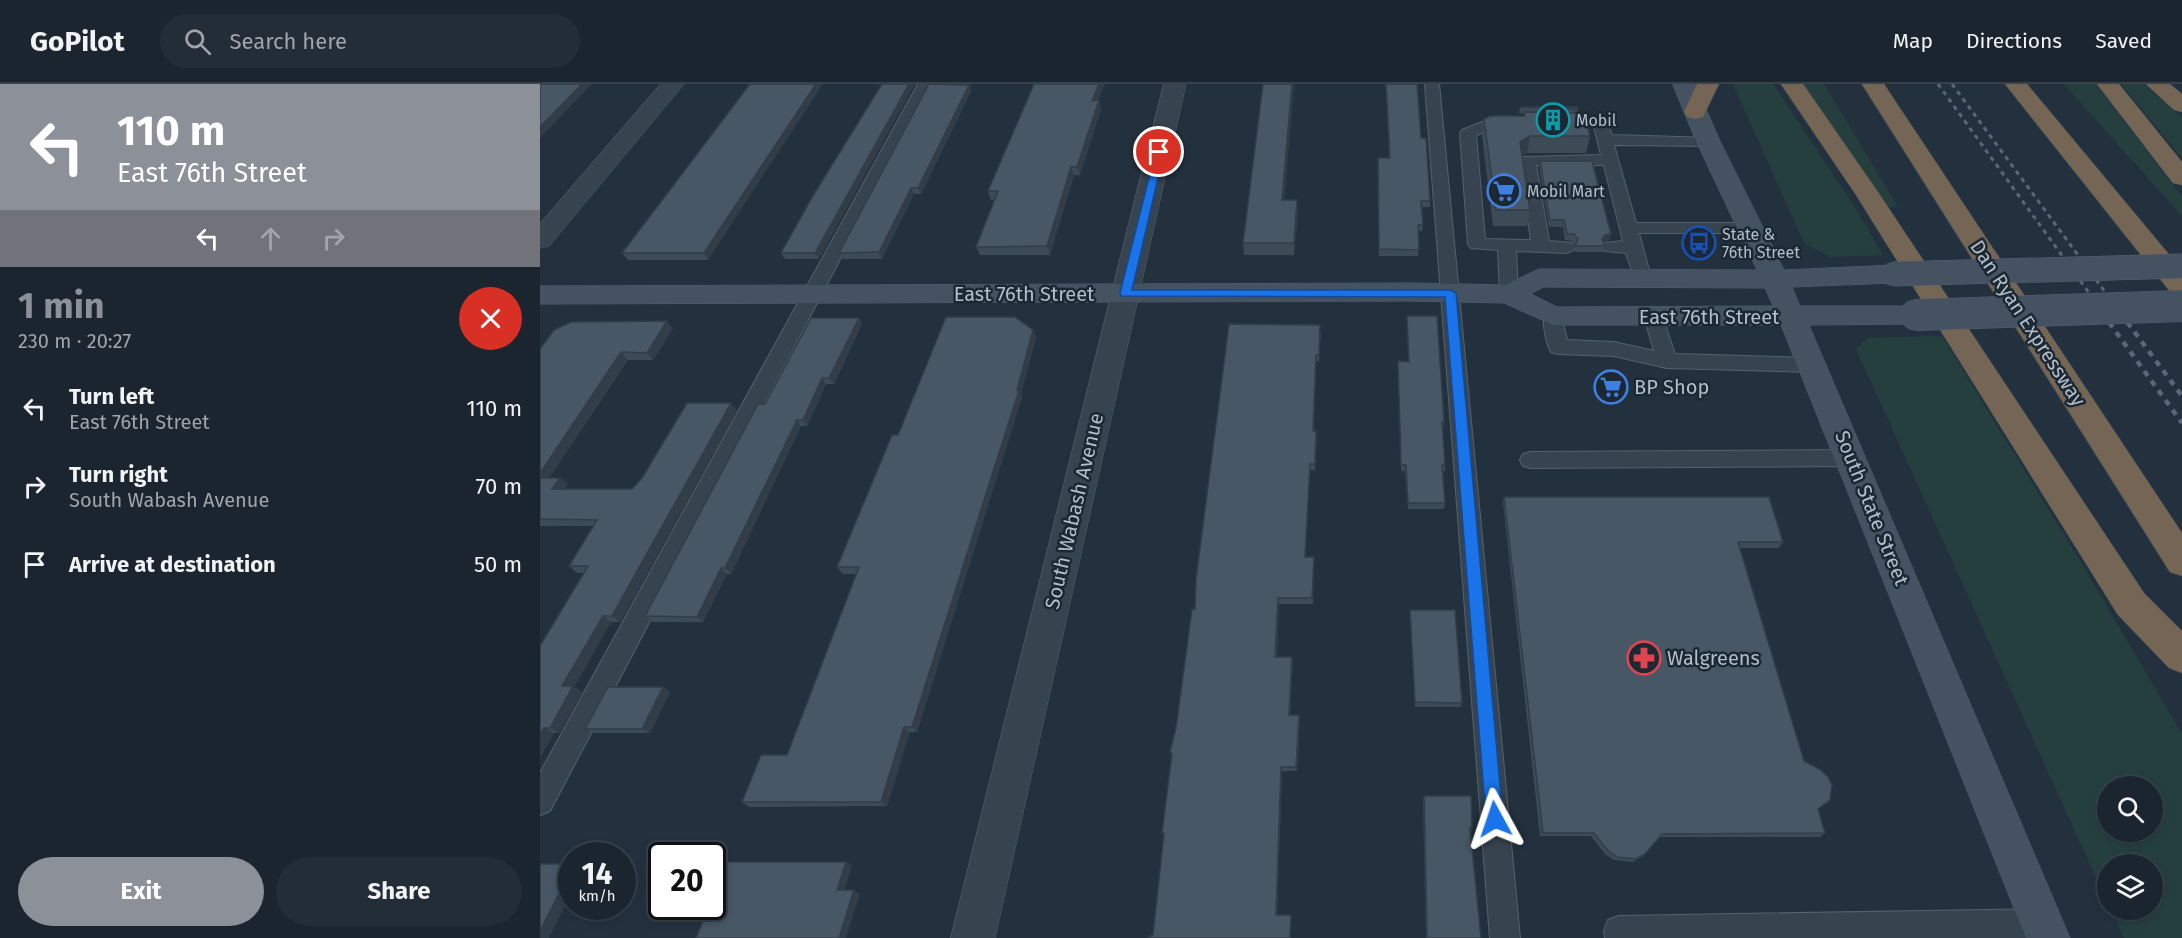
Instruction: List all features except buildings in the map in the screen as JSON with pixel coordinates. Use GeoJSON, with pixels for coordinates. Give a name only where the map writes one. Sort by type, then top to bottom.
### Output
{"type":"FeatureCollection","features":[{"type":"Feature","properties":{"kind":"highway"},"geometry":{"type":"LineString","coordinates":[[1695,112],[1708,84]]}},
{"type":"Feature","properties":{"kind":"highway"},"geometry":{"type":"LineString","coordinates":[[1792,84],[1868,195],[2131,603],[2182,656]]}},
{"type":"Feature","properties":{"kind":"highway","name":"Dan Ryan Expressway"},"geometry":{"type":"LineString","coordinates":[[1873,84],[2182,562]]}},
{"type":"Feature","properties":{"kind":"highway"},"geometry":{"type":"LineString","coordinates":[[2016,84],[2182,288]]}},
{"type":"Feature","properties":{"kind":"highway"},"geometry":{"type":"LineString","coordinates":[[2108,84],[2182,178]]}},
{"type":"Feature","properties":{"kind":"highway"},"geometry":{"type":"LineString","coordinates":[[2157,84],[2182,105]]}},
{"type":"Feature","properties":{"kind":"street"},"geometry":{"type":"LineString","coordinates":[[540,240],[673,84]]}},
{"type":"Feature","properties":{"kind":"street","name":"South Wabash Avenue"},"geometry":{"type":"LineString","coordinates":[[973,938],[1175,84]]}},
{"type":"Feature","properties":{"kind":"street","name":"South State Street"},"geometry":{"type":"LineString","coordinates":[[1684,84],[1708,141],[1752,228],[1812,365],[2045,931]]}},
{"type":"Feature","properties":{"kind":"street","name":"East 76th Street"},"geometry":{"type":"LineString","coordinates":[[1509,294],[1539,278],[1775,279],[2182,266]]}},
{"type":"Feature","properties":{"kind":"street","name":"East 76th Street"},"geometry":{"type":"LineString","coordinates":[[540,295],[1509,294],[1553,316],[1791,317],[2182,306]]}},
{"type":"Feature","properties":{"kind":"lane"},"geometry":{"type":"LineString","coordinates":[[540,801],[925,84]]}},
{"type":"Feature","properties":{"kind":"lane"},"geometry":{"type":"LineString","coordinates":[[1432,84],[1505,938]]}},
{"type":"Feature","properties":{"kind":"lane"},"geometry":{"type":"LineString","coordinates":[[1566,247],[1477,244],[1468,133],[1498,121],[1601,123],[1642,279]]}},
{"type":"Feature","properties":{"kind":"lane"},"geometry":{"type":"LineString","coordinates":[[1605,140],[1708,141]]}},
{"type":"Feature","properties":{"kind":"lane"},"geometry":{"type":"LineString","coordinates":[[1541,246],[1527,159],[1610,160]]}},
{"type":"Feature","properties":{"kind":"lane"},"geometry":{"type":"LineString","coordinates":[[1628,228],[1752,228]]}},
{"type":"Feature","properties":{"kind":"lane"},"geometry":{"type":"LineString","coordinates":[[1507,245],[1509,294]]}},
{"type":"Feature","properties":{"kind":"lane"},"geometry":{"type":"LineString","coordinates":[[1611,248],[1634,247]]}},
{"type":"Feature","properties":{"kind":"lane"},"geometry":{"type":"LineString","coordinates":[[1553,316],[1558,347],[1614,348],[1667,361],[1812,365]]}},
{"type":"Feature","properties":{"kind":"lane"},"geometry":{"type":"LineString","coordinates":[[1653,316],[1667,361]]}},
{"type":"Feature","properties":{"kind":"lane"},"geometry":{"type":"LineString","coordinates":[[1531,460],[1851,458]]}},
{"type":"Feature","properties":{"kind":"lane"},"geometry":{"type":"LineString","coordinates":[[1620,938],[1619,931],[1810,933],[2045,931]]}},
{"type":"Feature","properties":{"kind":"green space"},"geometry":{"type":"Polygon","coordinates":[[[1733,84],[1773,84],[1856,209],[1883,255],[1830,257],[1804,243],[1733,84]]]}},
{"type":"Feature","properties":{"kind":"green space"},"geometry":{"type":"Polygon","coordinates":[[[1801,84],[1824,84],[1898,207],[1888,207],[1801,84]]]}},
{"type":"Feature","properties":{"kind":"green space"},"geometry":{"type":"Polygon","coordinates":[[[2064,84],[2095,84],[2182,197],[2182,216],[2064,84]]]}},
{"type":"Feature","properties":{"kind":"green space"},"geometry":{"type":"Polygon","coordinates":[[[2121,84],[2143,84],[2182,118],[2182,158],[2121,84]]]}},
{"type":"Feature","properties":{"kind":"green space"},"geometry":{"type":"Polygon","coordinates":[[[1942,336],[2085,569],[2182,734],[2182,938],[2124,938],[2116,920],[2163,920],[2163,854],[2097,854],[2097,880],[1856,349],[1868,338],[1942,336]]]}},
{"type":"Feature","properties":{"kind":"railway"},"geometry":{"type":"LineString","coordinates":[[1938,84],[2097,304]]}},
{"type":"Feature","properties":{"kind":"railway"},"geometry":{"type":"LineString","coordinates":[[1952,84],[2114,304]]}},
{"type":"Feature","properties":{"kind":"railway"},"geometry":{"type":"LineString","coordinates":[[2095,303],[2182,423]]}},
{"type":"Feature","properties":{"kind":"railway"},"geometry":{"type":"LineString","coordinates":[[2113,303],[2182,396]]}},
{"type":"Feature","properties":{"kind":"place","name":"Mobil"},"geometry":{"type":"Point","coordinates":[1553,120]}},
{"type":"Feature","properties":{"kind":"place","name":"Mobil Mart"},"geometry":{"type":"Point","coordinates":[1504,191]}},
{"type":"Feature","properties":{"kind":"place","name":"State & 76th Street"},"geometry":{"type":"Point","coordinates":[1699,243]}},
{"type":"Feature","properties":{"kind":"place","name":"BP Shop"},"geometry":{"type":"Point","coordinates":[1611,387]}},
{"type":"Feature","properties":{"kind":"place","name":"Walgreens"},"geometry":{"type":"Point","coordinates":[1644,658]}},
{"type":"Feature","properties":{"kind":"route"},"geometry":{"type":"LineString","coordinates":[[1159,152],[1125,293],[1450,293],[1495,819]]}}]}
